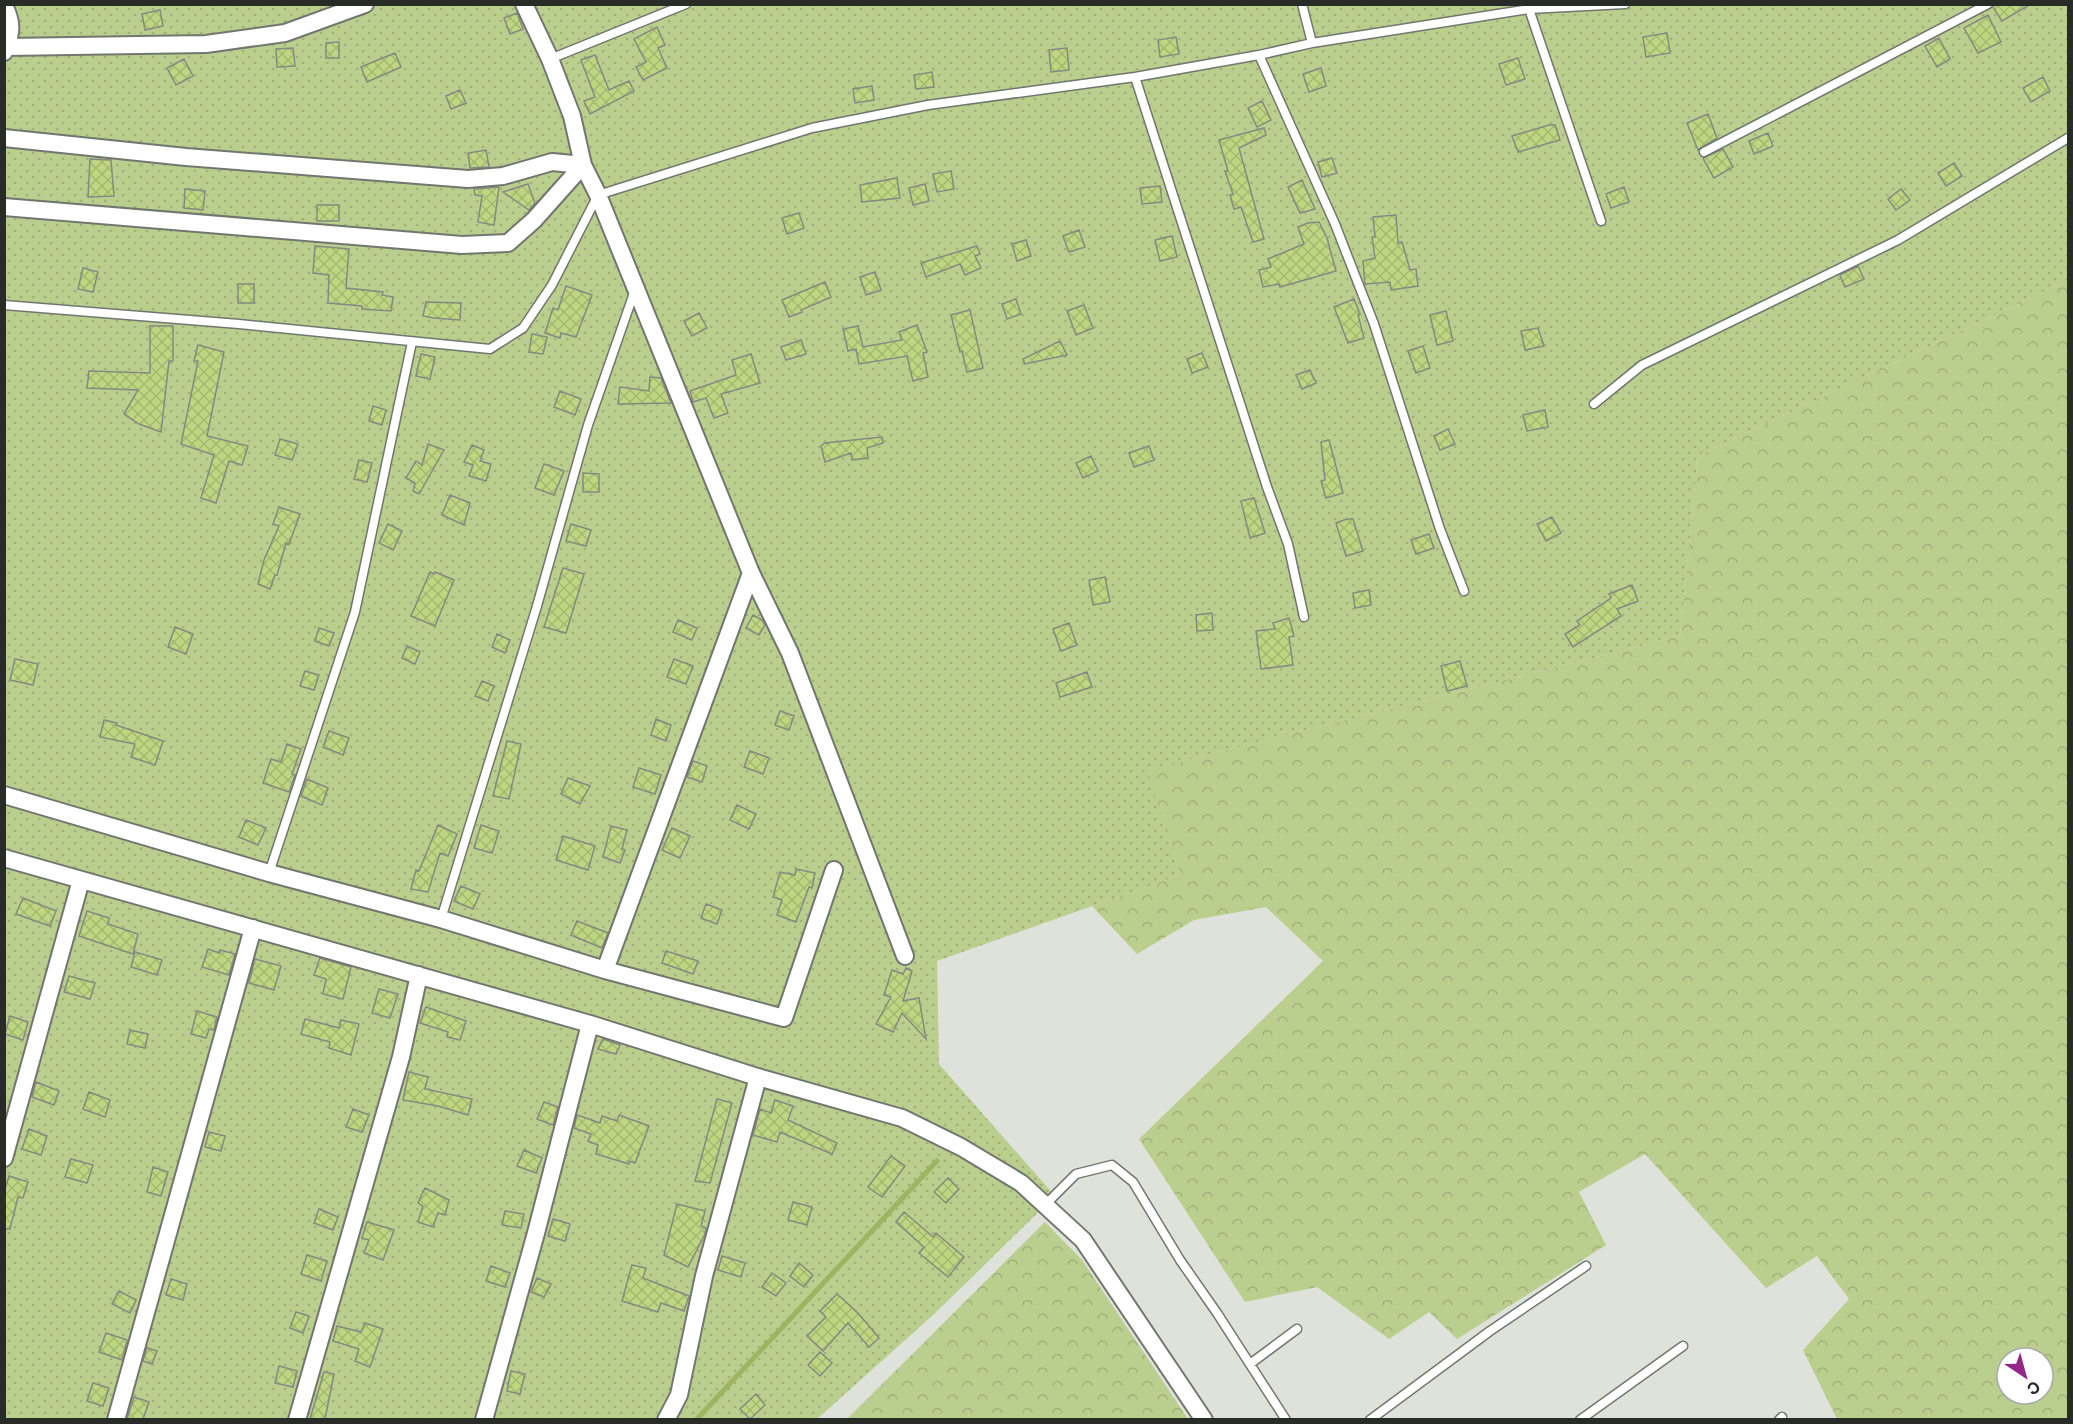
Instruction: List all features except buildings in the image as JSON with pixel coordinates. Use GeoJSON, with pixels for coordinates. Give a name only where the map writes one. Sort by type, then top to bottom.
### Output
{"type":"FeatureCollection","features":[{"type":"Feature","properties":{"kind":"street"},"geometry":{"type":"LineString","coordinates":[[4,5],[11,20],[10,37],[5,50],[206,44],[285,33],[365,4]]}},
{"type":"Feature","properties":{"kind":"street"},"geometry":{"type":"LineString","coordinates":[[524,4],[550,59],[572,116],[583,165],[598,195],[636,287],[751,573],[790,653],[905,956]]}},
{"type":"Feature","properties":{"kind":"street"},"geometry":{"type":"LineString","coordinates":[[4,138],[186,157],[468,179],[504,176],[552,162],[583,165]]}},
{"type":"Feature","properties":{"kind":"street"},"geometry":{"type":"LineString","coordinates":[[4,207],[462,245],[508,243],[534,220],[583,165]]}},
{"type":"Feature","properties":{"kind":"street"},"geometry":{"type":"LineString","coordinates":[[605,970],[751,573]]}},
{"type":"Feature","properties":{"kind":"street"},"geometry":{"type":"LineString","coordinates":[[4,795],[269,873],[441,919],[605,970],[784,1018],[834,870]]}},
{"type":"Feature","properties":{"kind":"street"},"geometry":{"type":"LineString","coordinates":[[4,858],[590,1024],[758,1077],[902,1118],[961,1147],[1021,1183],[1083,1240],[1204,1419]]}},
{"type":"Feature","properties":{"kind":"street"},"geometry":{"type":"LineString","coordinates":[[4,1158],[81,880]]}},
{"type":"Feature","properties":{"kind":"street"},"geometry":{"type":"LineString","coordinates":[[116,1419],[254,928]]}},
{"type":"Feature","properties":{"kind":"street"},"geometry":{"type":"LineString","coordinates":[[297,1419],[401,1057],[419,975]]}},
{"type":"Feature","properties":{"kind":"street"},"geometry":{"type":"LineString","coordinates":[[484,1419],[537,1233],[590,1024]]}},
{"type":"Feature","properties":{"kind":"street"},"geometry":{"type":"LineString","coordinates":[[666,1419],[679,1395],[704,1276],[758,1077]]}},
{"type":"Feature","properties":{"kind":"lane"},"geometry":{"type":"LineString","coordinates":[[550,59],[686,4]]}},
{"type":"Feature","properties":{"kind":"lane"},"geometry":{"type":"LineString","coordinates":[[1302,4],[1312,43]]}},
{"type":"Feature","properties":{"kind":"lane"},"geometry":{"type":"LineString","coordinates":[[4,305],[239,324],[490,349],[524,328],[552,285],[598,195],[812,128],[928,105],[1135,77],[1312,43],[1529,9],[1625,4]]}},
{"type":"Feature","properties":{"kind":"lane"},"geometry":{"type":"LineString","coordinates":[[1704,152],[1988,4]]}},
{"type":"Feature","properties":{"kind":"lane"},"geometry":{"type":"LineString","coordinates":[[1529,9],[1601,221]]}},
{"type":"Feature","properties":{"kind":"lane"},"geometry":{"type":"LineString","coordinates":[[1259,55],[1335,224],[1370,312],[1440,529],[1464,591]]}},
{"type":"Feature","properties":{"kind":"lane"},"geometry":{"type":"LineString","coordinates":[[1135,77],[1267,487],[1288,544],[1304,617]]}},
{"type":"Feature","properties":{"kind":"lane"},"geometry":{"type":"LineString","coordinates":[[1594,404],[1642,365],[1898,240],[2068,138]]}},
{"type":"Feature","properties":{"kind":"lane"},"geometry":{"type":"LineString","coordinates":[[441,919],[537,606],[588,425],[636,287]]}},
{"type":"Feature","properties":{"kind":"lane"},"geometry":{"type":"LineString","coordinates":[[269,873],[355,612],[412,342]]}},
{"type":"Feature","properties":{"kind":"lane"},"geometry":{"type":"LineString","coordinates":[[1045,1205],[1076,1174],[1112,1165],[1132,1182],[1180,1260],[1286,1419]]}},
{"type":"Feature","properties":{"kind":"lane"},"geometry":{"type":"LineString","coordinates":[[1370,1419],[1490,1331],[1586,1266]]}},
{"type":"Feature","properties":{"kind":"lane"},"geometry":{"type":"LineString","coordinates":[[1250,1364],[1297,1329]]}},
{"type":"Feature","properties":{"kind":"lane"},"geometry":{"type":"LineString","coordinates":[[1580,1419],[1683,1346]]}},
{"type":"Feature","properties":{"kind":"green space"},"geometry":{"type":"Polygon","coordinates":[[[5,5],[2068,5],[2068,280],[1698,456],[1680,636],[1147,770],[1180,875],[937,961],[939,1064],[1055,1196],[932,1316],[817,1419],[5,1420],[5,5]]]}},
{"type":"Feature","properties":{"kind":"green space"},"geometry":{"type":"Polygon","coordinates":[[[2068,280],[2068,1419],[1837,1419],[1803,1350],[1849,1299],[1817,1256],[1766,1288],[1645,1154],[1579,1192],[1606,1245],[1457,1339],[1429,1312],[1389,1339],[1317,1287],[1245,1302],[1139,1139],[1323,961],[1266,907],[1194,920],[1137,954],[1092,906],[1180,875],[1146,770],[1680,636],[1698,456],[2068,280]]]}},
{"type":"Feature","properties":{"kind":"green space"},"geometry":{"type":"Polygon","coordinates":[[[1045,1222],[1082,1260],[1188,1419],[847,1419],[1045,1222]]]}},
{"type":"Feature","properties":{"kind":"waterway"},"geometry":{"type":"LineString","coordinates":[[696,1420],[937,1161]]}}]}
